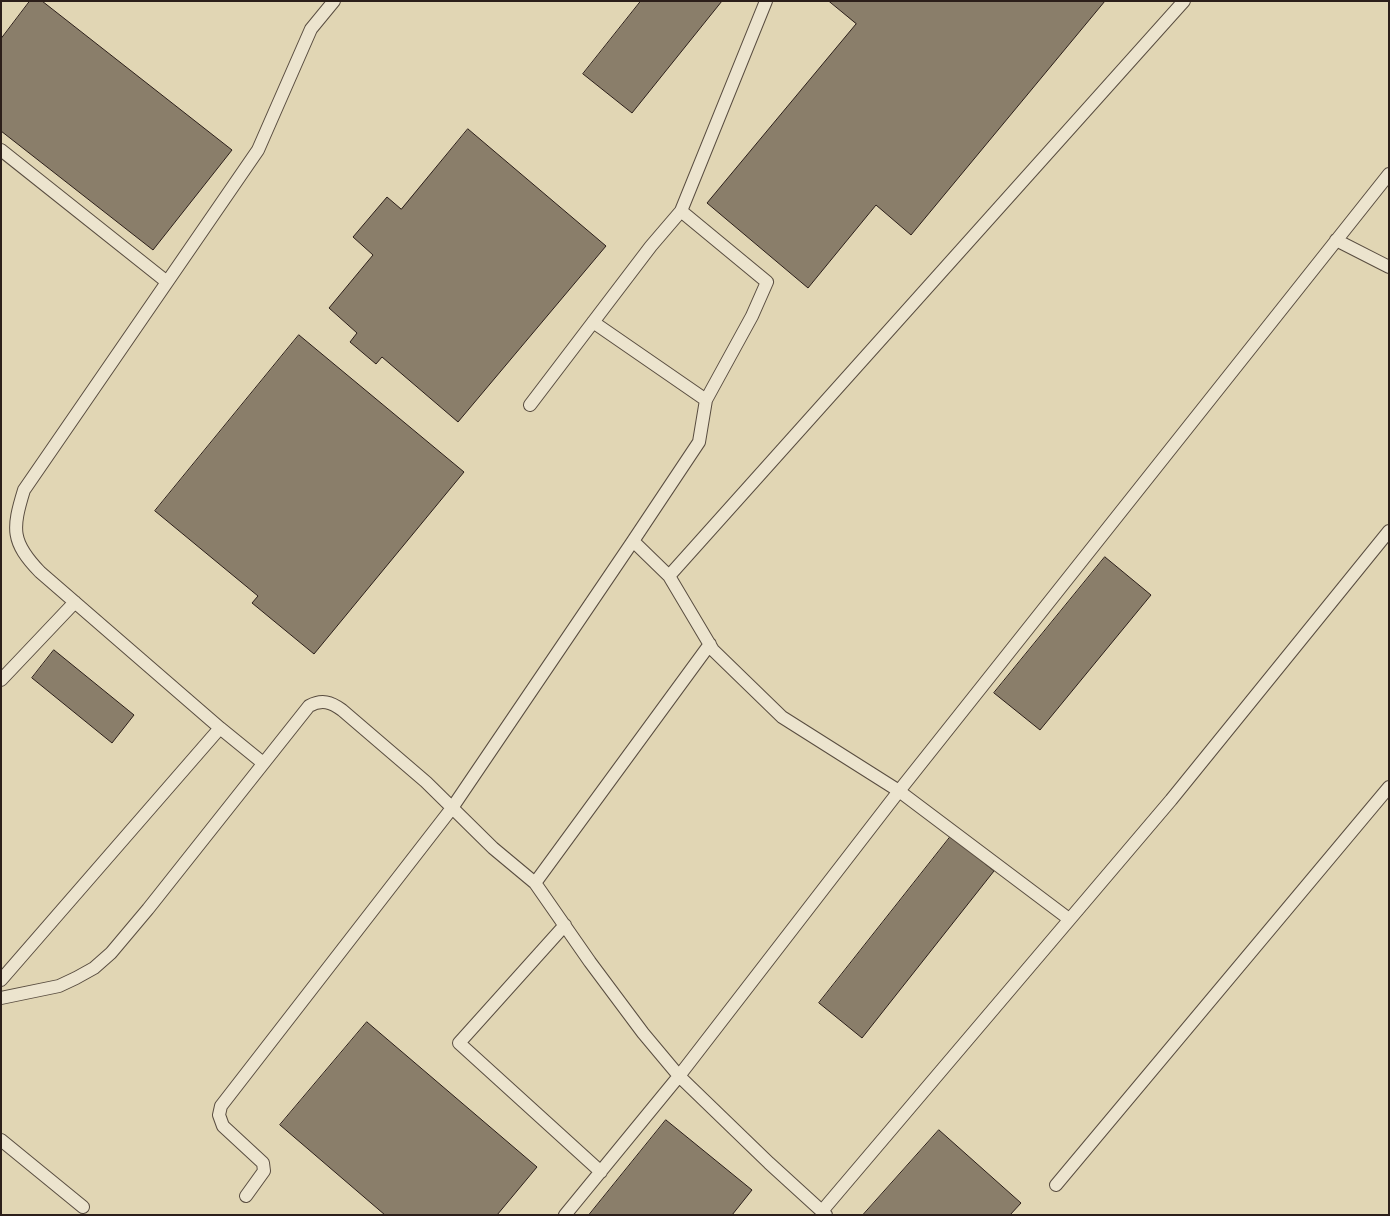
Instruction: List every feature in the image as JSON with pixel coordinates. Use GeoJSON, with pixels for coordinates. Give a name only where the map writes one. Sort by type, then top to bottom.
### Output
{"type":"FeatureCollection","features":[{"type":"Feature","properties":{"kind":"lane"},"geometry":{"type":"LineString","coordinates":[[263,763],[220,728],[40,572],[26,557],[16,536],[16,516],[24,490],[258,150],[311,29],[334,1]]}},
{"type":"Feature","properties":{"kind":"lane"},"geometry":{"type":"LineString","coordinates":[[530,405],[652,246],[681,212],[766,1]]}},
{"type":"Feature","properties":{"kind":"lane"},"geometry":{"type":"LineString","coordinates":[[669,576],[1184,1]]}},
{"type":"Feature","properties":{"kind":"lane"},"geometry":{"type":"LineString","coordinates":[[1,150],[167,282]]}},
{"type":"Feature","properties":{"kind":"lane"},"geometry":{"type":"LineString","coordinates":[[565,1215],[679,1076],[899,791],[1389,174]]}},
{"type":"Feature","properties":{"kind":"lane"},"geometry":{"type":"LineString","coordinates":[[246,1196],[264,1171],[263,1163],[223,1126],[220,1115],[221,1106],[452,808],[699,442],[706,400],[752,316],[767,282],[681,212]]}},
{"type":"Feature","properties":{"kind":"lane"},"geometry":{"type":"LineString","coordinates":[[1336,240],[1389,267]]}},
{"type":"Feature","properties":{"kind":"lane"},"geometry":{"type":"LineString","coordinates":[[593,322],[706,400]]}},
{"type":"Feature","properties":{"kind":"lane"},"geometry":{"type":"LineString","coordinates":[[1,998],[59,986],[94,968],[111,953],[148,909],[309,706],[316,702],[323,701],[333,703],[426,782],[493,848],[535,883],[590,962],[643,1033],[679,1076],[769,1163],[824,1213],[1069,919],[1171,800],[1389,531]]}},
{"type":"Feature","properties":{"kind":"lane"},"geometry":{"type":"LineString","coordinates":[[633,541],[669,576],[713,650],[782,717],[899,791],[1069,919]]}},
{"type":"Feature","properties":{"kind":"lane"},"geometry":{"type":"LineString","coordinates":[[1,680],[75,602]]}},
{"type":"Feature","properties":{"kind":"lane"},"geometry":{"type":"LineString","coordinates":[[535,883],[710,644]]}},
{"type":"Feature","properties":{"kind":"lane"},"geometry":{"type":"LineString","coordinates":[[1,980],[220,728]]}},
{"type":"Feature","properties":{"kind":"lane"},"geometry":{"type":"LineString","coordinates":[[1056,1185],[1389,787]]}},
{"type":"Feature","properties":{"kind":"lane"},"geometry":{"type":"LineString","coordinates":[[565,925],[459,1043],[601,1172]]}},
{"type":"Feature","properties":{"kind":"lane"},"geometry":{"type":"LineString","coordinates":[[1,1140],[83,1207]]}},
{"type":"Feature","properties":{"kind":"building"},"geometry":{"type":"Polygon","coordinates":[[[30,1],[42,1],[232,150],[153,250],[1,131],[1,39],[30,1]]]}},
{"type":"Feature","properties":{"kind":"building"},"geometry":{"type":"Polygon","coordinates":[[[641,1],[722,1],[632,113],[583,74],[641,1]]]}},
{"type":"Feature","properties":{"kind":"building"},"geometry":{"type":"Polygon","coordinates":[[[829,1],[1105,1],[911,235],[876,205],[808,288],[707,203],[856,24],[829,1]]]}},
{"type":"Feature","properties":{"kind":"building"},"geometry":{"type":"Polygon","coordinates":[[[468,129],[606,246],[458,422],[382,357],[376,364],[350,342],[357,333],[329,308],[373,255],[353,237],[387,197],[401,209],[468,129]]]}},
{"type":"Feature","properties":{"kind":"building"},"geometry":{"type":"Polygon","coordinates":[[[299,335],[464,472],[314,654],[252,603],[258,596],[155,511],[299,335]]]}},
{"type":"Feature","properties":{"kind":"building"},"geometry":{"type":"Polygon","coordinates":[[[1105,557],[1151,595],[1040,730],[994,693],[1105,557]]]}},
{"type":"Feature","properties":{"kind":"building"},"geometry":{"type":"Polygon","coordinates":[[[54,650],[134,715],[112,743],[32,678],[54,650]]]}},
{"type":"Feature","properties":{"kind":"building"},"geometry":{"type":"Polygon","coordinates":[[[951,836],[994,871],[862,1038],[819,1003],[951,836]]]}},
{"type":"Feature","properties":{"kind":"building"},"geometry":{"type":"Polygon","coordinates":[[[367,1022],[537,1167],[497,1215],[385,1215],[280,1125],[367,1022]]]}},
{"type":"Feature","properties":{"kind":"building"},"geometry":{"type":"Polygon","coordinates":[[[666,1120],[752,1190],[732,1215],[589,1215],[666,1120]]]}},
{"type":"Feature","properties":{"kind":"building"},"geometry":{"type":"Polygon","coordinates":[[[939,1130],[1021,1203],[1010,1215],[863,1215],[939,1130]]]}}]}
